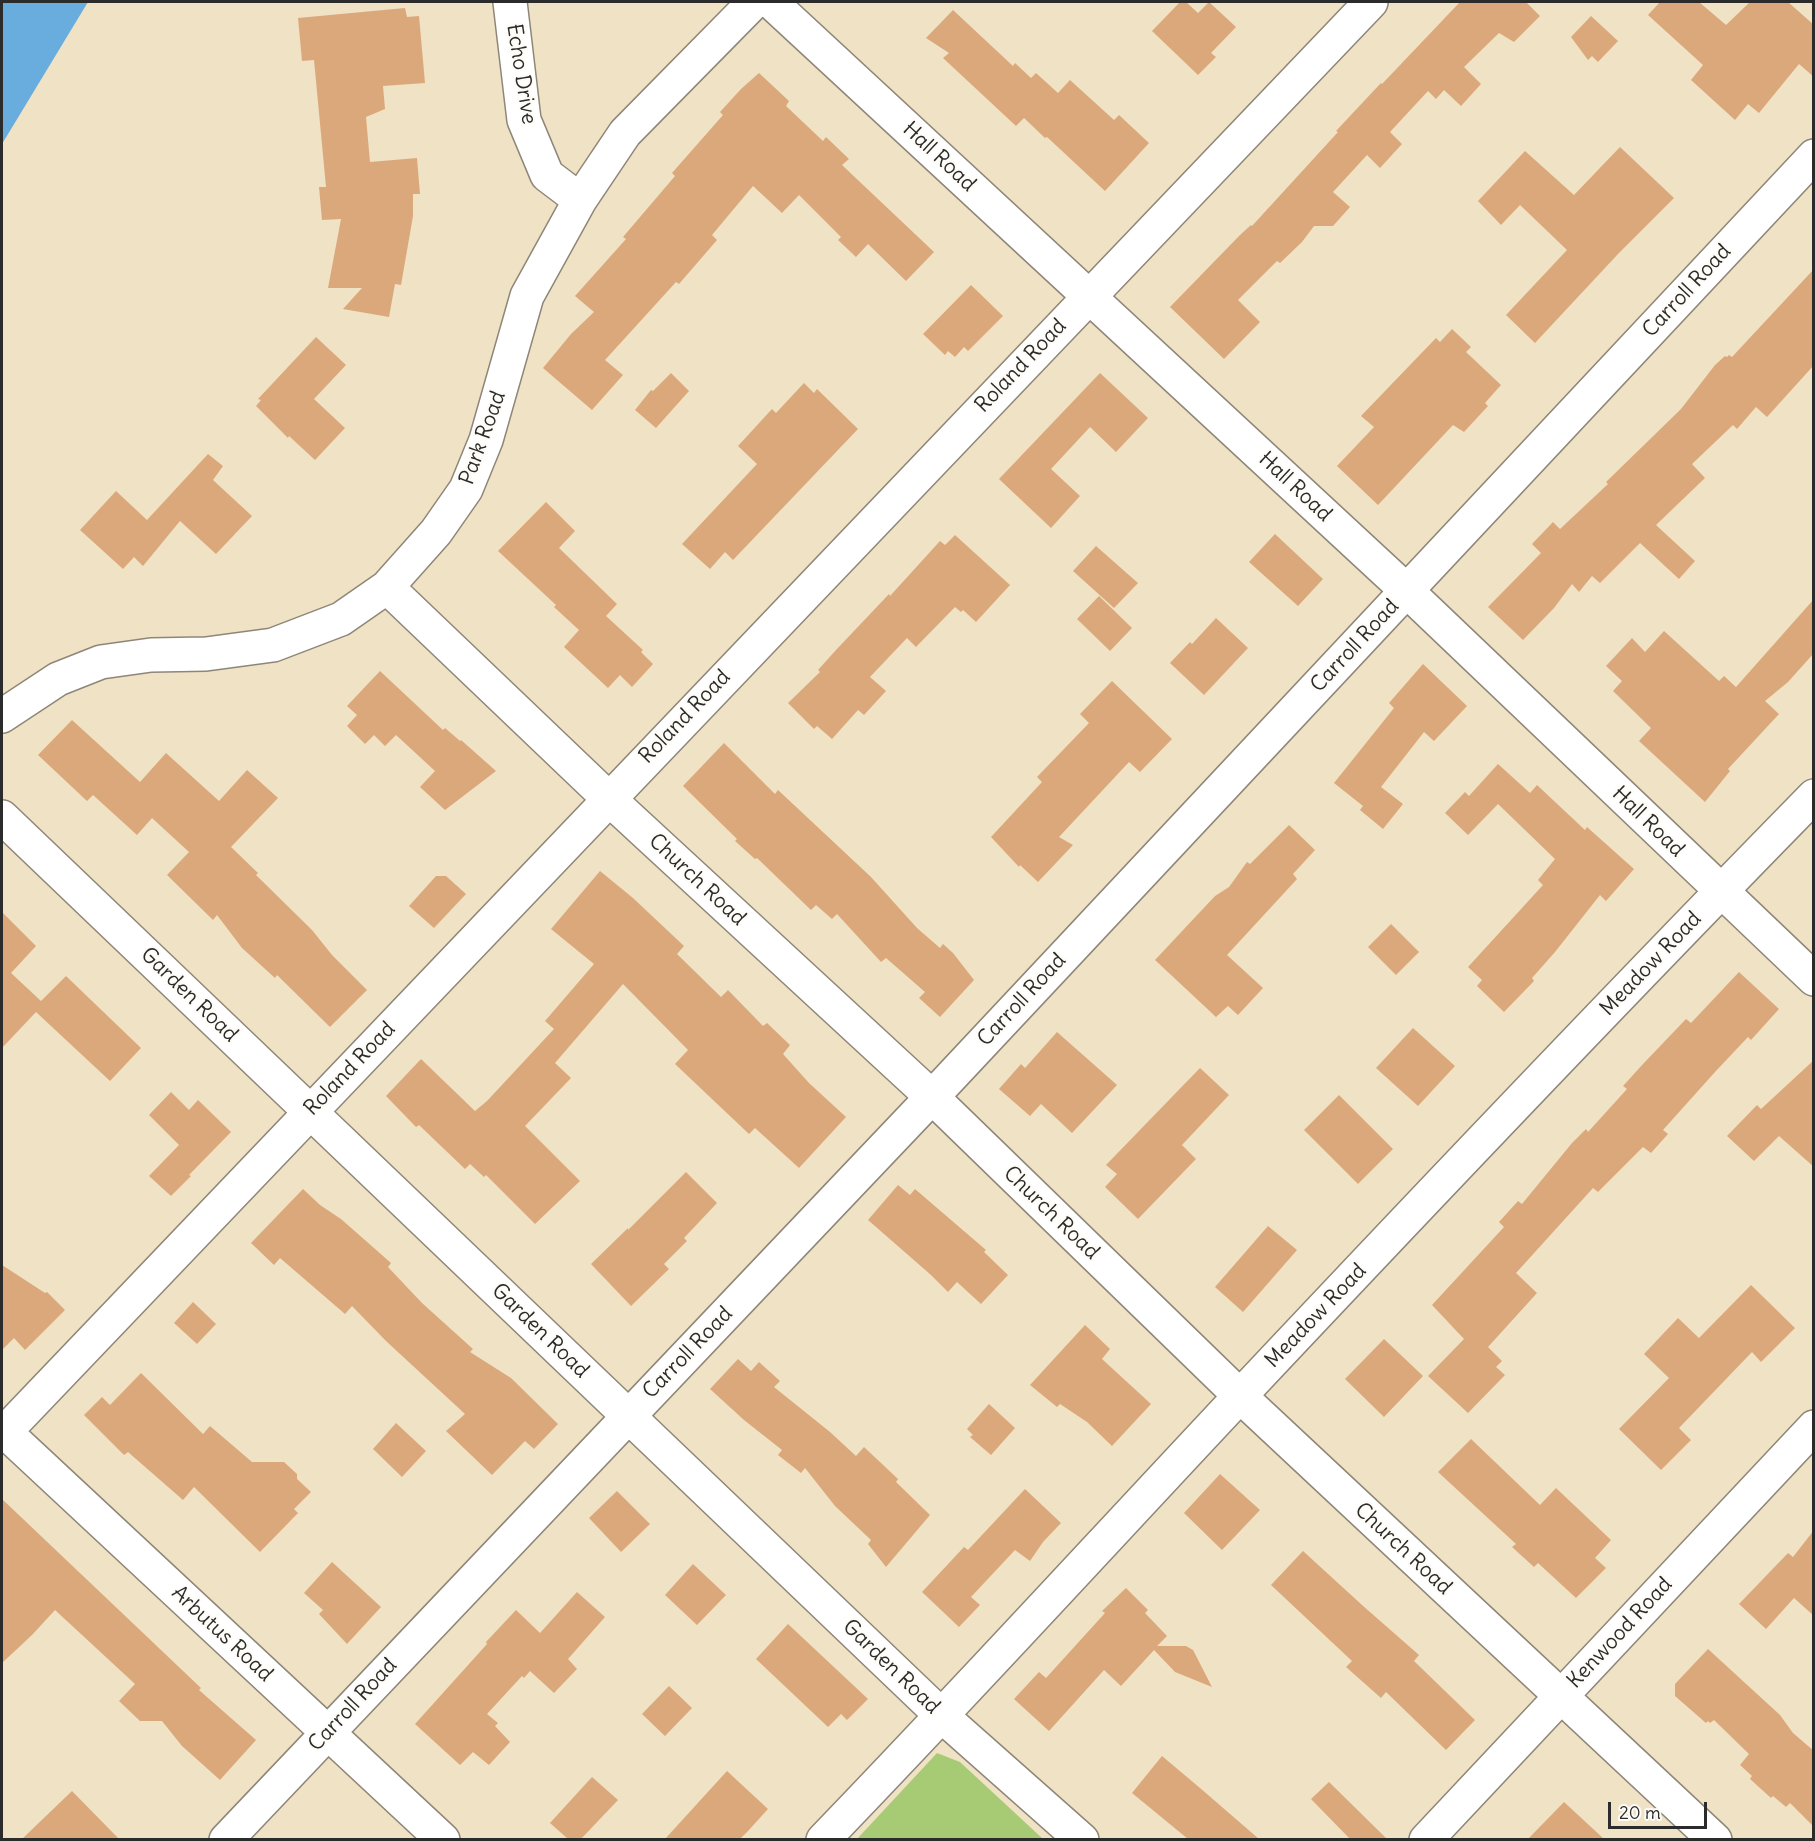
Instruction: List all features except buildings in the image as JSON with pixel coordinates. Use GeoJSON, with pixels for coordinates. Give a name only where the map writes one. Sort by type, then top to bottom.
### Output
{"type":"FeatureCollection","features":[{"type":"Feature","properties":{"kind":"street","name":"Echo Drive"},"geometry":{"type":"LineString","coordinates":[[510,2],[524,120],[547,175],[579,200]]}},
{"type":"Feature","properties":{"kind":"street","name":"Park Road"},"geometry":{"type":"LineString","coordinates":[[2,716],[58,679],[101,662],[151,655],[206,654],[273,645],[342,619],[387,587],[436,532],[466,489],[486,440],[527,296],[579,200],[625,134],[754,2]]}},
{"type":"Feature","properties":{"kind":"street","name":"Hall Road"},"geometry":{"type":"LineString","coordinates":[[771,2],[1407,591],[1814,980]]}},
{"type":"Feature","properties":{"kind":"street","name":"Roland Road"},"geometry":{"type":"LineString","coordinates":[[2,1432],[1371,2]]}},
{"type":"Feature","properties":{"kind":"street","name":"Carroll Road"},"geometry":{"type":"LineString","coordinates":[[226,1839],[932,1097],[1814,156]]}},
{"type":"Feature","properties":{"kind":"street","name":"Church Road"},"geometry":{"type":"LineString","coordinates":[[387,587],[608,798],[932,1097],[1240,1396],[1560,1697],[1715,1839]]}},
{"type":"Feature","properties":{"kind":"street","name":"Meadow Road"},"geometry":{"type":"LineString","coordinates":[[823,1839],[942,1716],[1240,1396],[1814,796]]}},
{"type":"Feature","properties":{"kind":"street","name":"Garden Road"},"geometry":{"type":"LineString","coordinates":[[2,817],[942,1716],[1082,1839]]}},
{"type":"Feature","properties":{"kind":"street","name":"Kenwood Road"},"geometry":{"type":"LineString","coordinates":[[1426,1839],[1814,1427]]}},
{"type":"Feature","properties":{"kind":"street","name":"Arbutus Road"},"geometry":{"type":"LineString","coordinates":[[2,1432],[443,1839]]}},
{"type":"Feature","properties":{"kind":"green space"},"geometry":{"type":"Polygon","coordinates":[[[937,1753],[960,1762],[1043,1839],[857,1839],[937,1753]]]}},
{"type":"Feature","properties":{"kind":"water"},"geometry":{"type":"Polygon","coordinates":[[[2,2],[88,2],[2,144],[2,2]]]}}]}
